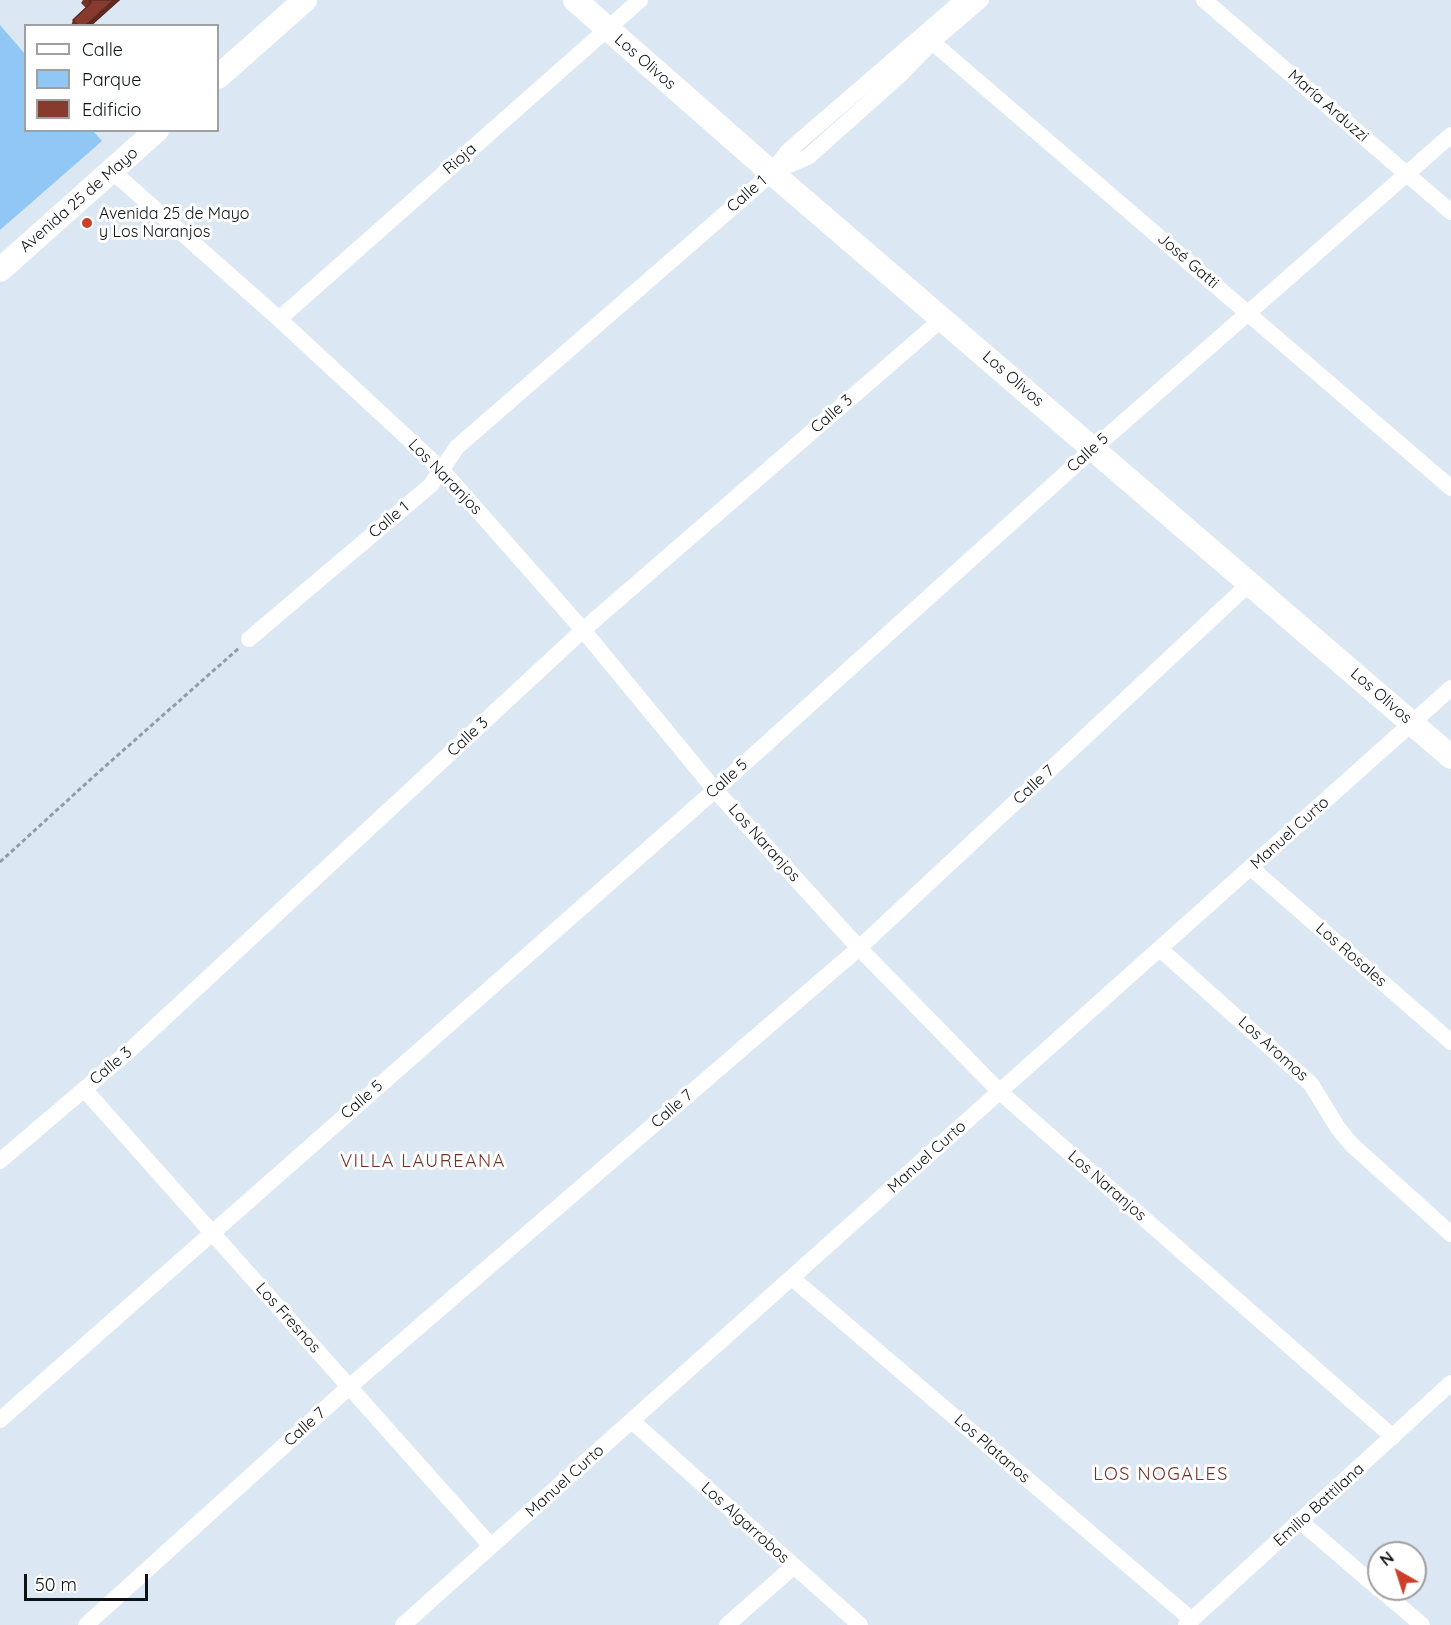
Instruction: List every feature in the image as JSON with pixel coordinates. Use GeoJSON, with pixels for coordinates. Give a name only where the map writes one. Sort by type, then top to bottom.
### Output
{"type":"FeatureCollection","features":[{"type":"Feature","properties":{"kind":"street"},"geometry":{"type":"LineString","coordinates":[[219,77],[305,0]]}},
{"type":"Feature","properties":{"kind":"street","name":"Los Olivos"},"geometry":{"type":"LineString","coordinates":[[575,0],[1451,758]]}},
{"type":"Feature","properties":{"kind":"street","name":"Rioja"},"geometry":{"type":"LineString","coordinates":[[279,319],[640,0]]}},
{"type":"Feature","properties":{"kind":"street","name":"Calle 1"},"geometry":{"type":"LineString","coordinates":[[928,38],[963,0]]}},
{"type":"Feature","properties":{"kind":"street","name":"Calle 1"},"geometry":{"type":"LineString","coordinates":[[249,639],[431,485],[457,447],[772,172],[788,151],[928,38],[981,0]]}},
{"type":"Feature","properties":{"kind":"street","name":"María Arduzzi"},"geometry":{"type":"LineString","coordinates":[[1204,0],[1451,212]]}},
{"type":"Feature","properties":{"kind":"street","name":"José Gatti"},"geometry":{"type":"LineString","coordinates":[[928,38],[1451,488]]}},
{"type":"Feature","properties":{"kind":"street","name":"Avenida 25 de Mayo"},"geometry":{"type":"LineString","coordinates":[[0,270],[156,132]]}},
{"type":"Feature","properties":{"kind":"street","name":"Calle 5"},"geometry":{"type":"LineString","coordinates":[[0,1420],[715,790],[1094,448],[1451,135]]}},
{"type":"Feature","properties":{"kind":"street","name":"Los Naranjos"},"geometry":{"type":"LineString","coordinates":[[112,171],[279,319],[441,469],[584,630],[715,790],[860,948],[1000,1092],[1393,1437]]}},
{"type":"Feature","properties":{"kind":"street","name":"Calle 3"},"geometry":{"type":"LineString","coordinates":[[0,1161],[129,1051],[584,630],[942,318]]}},
{"type":"Feature","properties":{"kind":"street","name":"Calle 7"},"geometry":{"type":"LineString","coordinates":[[86,1625],[349,1387],[860,948],[1250,583]]}},
{"type":"Feature","properties":{"kind":"street","name":"Manuel Curto"},"geometry":{"type":"LineString","coordinates":[[403,1625],[1451,688]]}},
{"type":"Feature","properties":{"kind":"street","name":"Los Rosales"},"geometry":{"type":"LineString","coordinates":[[1251,868],[1451,1042]]}},
{"type":"Feature","properties":{"kind":"street","name":"Los Aromos"},"geometry":{"type":"LineString","coordinates":[[1160,949],[1311,1084],[1338,1128],[1351,1144],[1451,1234]]}},
{"type":"Feature","properties":{"kind":"street","name":"Los Fresnos"},"geometry":{"type":"LineString","coordinates":[[84,1089],[492,1546]]}},
{"type":"Feature","properties":{"kind":"street","name":"Los Platanos"},"geometry":{"type":"LineString","coordinates":[[792,1278],[1189,1622]]}},
{"type":"Feature","properties":{"kind":"street","name":"Emilio Battilana"},"geometry":{"type":"LineString","coordinates":[[1189,1622],[1451,1383]]}},
{"type":"Feature","properties":{"kind":"street","name":"Los Algarrobos"},"geometry":{"type":"LineString","coordinates":[[632,1421],[860,1625]]}},
{"type":"Feature","properties":{"kind":"street"},"geometry":{"type":"LineString","coordinates":[[1300,1522],[1367,1579]]}},
{"type":"Feature","properties":{"kind":"street"},"geometry":{"type":"LineString","coordinates":[[727,1625],[793,1567]]}},
{"type":"Feature","properties":{"kind":"street"},"geometry":{"type":"LineString","coordinates":[[1393,1601],[1422,1625]]}},
{"type":"Feature","properties":{"kind":"path"},"geometry":{"type":"LineString","coordinates":[[0,862],[249,639]]}},
{"type":"Feature","properties":{"kind":"green space"},"geometry":{"type":"Polygon","coordinates":[[[0,25],[24,53],[24,132],[94,132],[102,141],[0,230],[0,25]]]}},
{"type":"Feature","properties":{"kind":"building"},"geometry":{"type":"Polygon","coordinates":[[[89,0],[114,0],[87,24],[76,24],[73,20],[91,3],[89,0]]]}},
{"type":"Feature","properties":{"kind":"place","name":"Avenida 25 de Mayo y Los Naranjos"},"geometry":{"type":"Point","coordinates":[87,223]}},
{"type":"Feature","properties":{"kind":"district","name":"VILLA LAUREANA"},"geometry":{"type":"Point","coordinates":[423,1162]}},
{"type":"Feature","properties":{"kind":"district","name":"LOS NOGALES"},"geometry":{"type":"Point","coordinates":[1161,1475]}}]}
